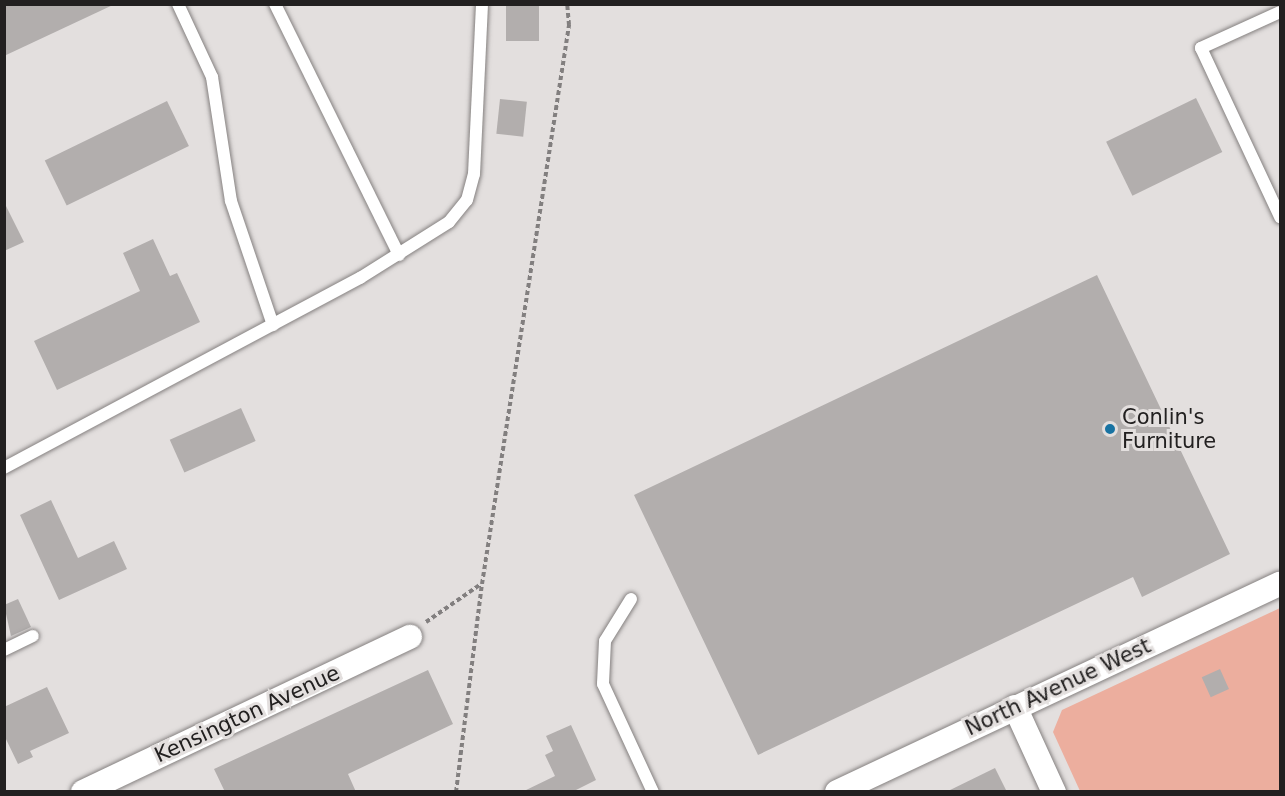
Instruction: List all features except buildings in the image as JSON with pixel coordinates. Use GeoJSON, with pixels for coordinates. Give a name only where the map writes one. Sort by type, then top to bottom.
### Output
{"type":"FeatureCollection","features":[{"type":"Feature","properties":{"kind":"street","name":"North Avenue West"},"geometry":{"type":"LineString","coordinates":[[837,792],[1015,706],[1281,584]]}},
{"type":"Feature","properties":{"kind":"street","name":"Kensington Avenue"},"geometry":{"type":"LineString","coordinates":[[83,792],[410,637]]}},
{"type":"Feature","properties":{"kind":"street"},"geometry":{"type":"LineString","coordinates":[[1015,706],[1054,792]]}},
{"type":"Feature","properties":{"kind":"lane"},"geometry":{"type":"LineString","coordinates":[[178,4],[212,76],[231,201],[273,325]]}},
{"type":"Feature","properties":{"kind":"lane"},"geometry":{"type":"LineString","coordinates":[[275,4],[399,255]]}},
{"type":"Feature","properties":{"kind":"lane"},"geometry":{"type":"LineString","coordinates":[[4,468],[273,325],[399,255],[449,222],[467,200],[474,174],[482,4]]}},
{"type":"Feature","properties":{"kind":"lane"},"geometry":{"type":"LineString","coordinates":[[1281,12],[1201,48],[1281,217]]}},
{"type":"Feature","properties":{"kind":"lane"},"geometry":{"type":"LineString","coordinates":[[632,599],[605,640],[603,684],[653,792]]}},
{"type":"Feature","properties":{"kind":"lane"},"geometry":{"type":"LineString","coordinates":[[4,650],[33,636]]}},
{"type":"Feature","properties":{"kind":"path"},"geometry":{"type":"LineString","coordinates":[[456,792],[482,584],[569,26],[567,4]]}},
{"type":"Feature","properties":{"kind":"path"},"geometry":{"type":"LineString","coordinates":[[410,637],[436,612],[482,584]]}},
{"type":"Feature","properties":{"kind":"shaded area"},"geometry":{"type":"Polygon","coordinates":[[[1280,608],[1280,791],[1080,791],[1053,732],[1062,710],[1280,608]]]}},
{"type":"Feature","properties":{"kind":"place","name":"Conlin's Furniture"},"geometry":{"type":"Point","coordinates":[1110,429]}}]}
